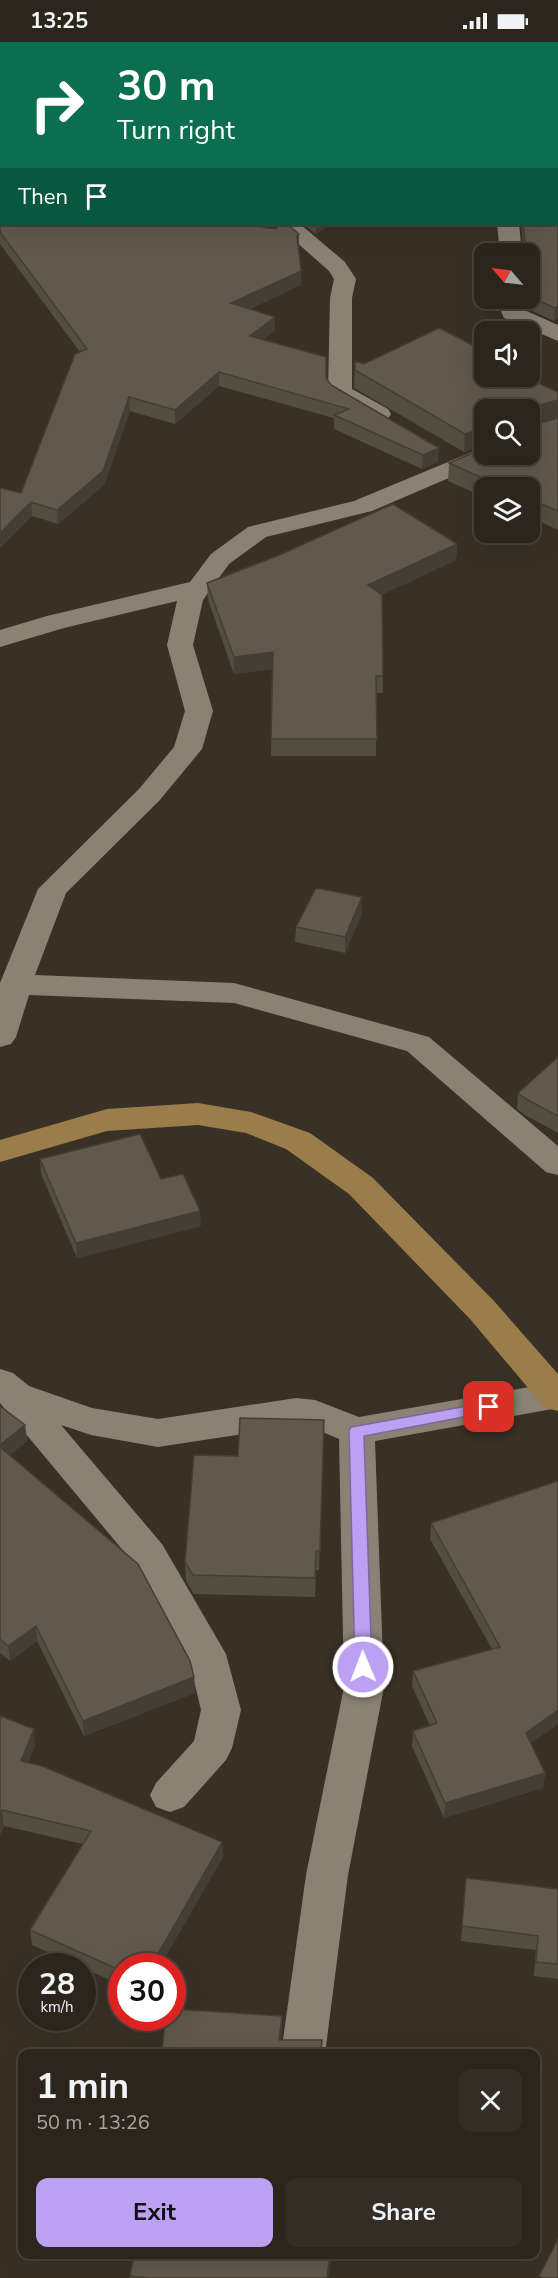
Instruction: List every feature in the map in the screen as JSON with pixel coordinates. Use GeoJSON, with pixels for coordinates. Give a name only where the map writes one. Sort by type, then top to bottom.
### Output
{"type":"FeatureCollection","features":[{"type":"Feature","properties":{"kind":"main road"},"geometry":{"type":"LineString","coordinates":[[0,1151],[107,1120],[198,1114],[251,1123],[298,1141],[361,1186],[482,1310],[557,1397]]}},
{"type":"Feature","properties":{"kind":"street"},"geometry":{"type":"LineString","coordinates":[[288,225],[337,267],[345,279],[341,298],[340,392],[401,428]]}},
{"type":"Feature","properties":{"kind":"street"},"geometry":{"type":"LineString","coordinates":[[508,225],[510,243]]}},
{"type":"Feature","properties":{"kind":"street"},"geometry":{"type":"LineString","coordinates":[[510,309],[512,313],[558,334]]}},
{"type":"Feature","properties":{"kind":"street"},"geometry":{"type":"LineString","coordinates":[[0,1037],[15,984],[53,889],[149,795],[188,749],[199,711],[180,645],[190,600],[220,559],[257,532],[363,506],[463,456]]}},
{"type":"Feature","properties":{"kind":"street"},"geometry":{"type":"LineString","coordinates":[[0,639],[56,622],[198,588]]}},
{"type":"Feature","properties":{"kind":"street"},"geometry":{"type":"LineString","coordinates":[[15,984],[234,993],[418,1044],[558,1164]]}},
{"type":"Feature","properties":{"kind":"street"},"geometry":{"type":"LineString","coordinates":[[8,1389],[91,1421],[158,1433],[296,1412],[315,1414],[357,1431],[557,1397]]}},
{"type":"Feature","properties":{"kind":"street"},"geometry":{"type":"LineString","coordinates":[[8,1389],[149,1555],[207,1654],[221,1710],[212,1748],[170,1795]]}},
{"type":"Feature","properties":{"kind":"street"},"geometry":{"type":"LineString","coordinates":[[304,2049],[327,1875],[364,1687],[357,1431]]}},
{"type":"Feature","properties":{"kind":"building"},"geometry":{"type":"Polygon","coordinates":[[[0,225],[246,225],[276,229],[278,225],[288,225],[299,234],[297,236],[301,271],[231,303],[275,317],[250,336],[326,357],[326,378],[331,385],[439,448],[423,455],[334,415],[349,409],[219,372],[175,410],[129,397],[103,471],[57,510],[31,502],[0,533],[0,488],[21,493],[75,354],[87,349],[0,232],[0,225]]]}},
{"type":"Feature","properties":{"kind":"building"},"geometry":{"type":"Polygon","coordinates":[[[523,225],[558,225],[558,306],[555,308],[540,301],[540,243],[522,243],[525,242],[523,225]]]}},
{"type":"Feature","properties":{"kind":"building"},"geometry":{"type":"Polygon","coordinates":[[[439,328],[474,346],[474,387],[540,387],[540,384],[558,392],[558,400],[540,405],[540,399],[474,399],[474,431],[465,434],[355,370],[355,361],[364,364],[439,328]]]}},
{"type":"Feature","properties":{"kind":"building"},"geometry":{"type":"Polygon","coordinates":[[[558,418],[558,511],[540,503],[540,477],[480,477],[449,463],[474,452],[474,465],[540,465],[540,423],[558,418]]]}},
{"type":"Feature","properties":{"kind":"building"},"geometry":{"type":"Polygon","coordinates":[[[393,504],[457,544],[368,585],[382,595],[383,676],[376,676],[377,739],[271,739],[273,652],[234,657],[207,583],[277,556],[393,504]]]}},
{"type":"Feature","properties":{"kind":"building"},"geometry":{"type":"Polygon","coordinates":[[[316,888],[362,897],[345,937],[296,927],[316,888]]]}},
{"type":"Feature","properties":{"kind":"building"},"geometry":{"type":"Polygon","coordinates":[[[558,1057],[558,1116],[518,1093],[558,1057]]]}},
{"type":"Feature","properties":{"kind":"building"},"geometry":{"type":"Polygon","coordinates":[[[140,1134],[161,1179],[183,1174],[200,1211],[76,1243],[40,1159],[140,1134]]]}},
{"type":"Feature","properties":{"kind":"building"},"geometry":{"type":"Polygon","coordinates":[[[0,1406],[25,1425],[0,1445],[0,1406]]]}},
{"type":"Feature","properties":{"kind":"building"},"geometry":{"type":"Polygon","coordinates":[[[240,1418],[324,1420],[320,1551],[316,1551],[315,1578],[193,1575],[185,1562],[194,1455],[238,1456],[240,1418]]]}},
{"type":"Feature","properties":{"kind":"building"},"geometry":{"type":"Polygon","coordinates":[[[0,1447],[138,1564],[190,1661],[194,1677],[83,1721],[36,1626],[8,1646],[0,1639],[0,1447]]]}},
{"type":"Feature","properties":{"kind":"building"},"geometry":{"type":"Polygon","coordinates":[[[558,1481],[558,1710],[526,1733],[545,1773],[445,1803],[413,1731],[437,1723],[413,1671],[500,1647],[431,1523],[558,1481]]]}},
{"type":"Feature","properties":{"kind":"building"},"geometry":{"type":"Polygon","coordinates":[[[0,1716],[34,1729],[21,1761],[42,1766],[222,1842],[158,1953],[108,1953],[108,1965],[96,1959],[96,1953],[82,1953],[30,1930],[91,1831],[2,1810],[0,1815],[0,1716]]]}},
{"type":"Feature","properties":{"kind":"building"},"geometry":{"type":"Polygon","coordinates":[[[466,1878],[558,1889],[558,1964],[536,1962],[538,1936],[462,1926],[466,1878]]]}},
{"type":"Feature","properties":{"kind":"building"},"geometry":{"type":"Polygon","coordinates":[[[186,2010],[282,2016],[279,2040],[322,2040],[321,2049],[162,2049],[164,2031],[186,2031],[186,2010]]]}},
{"type":"Feature","properties":{"kind":"building"},"geometry":{"type":"Polygon","coordinates":[[[558,2239],[558,2278],[543,2278],[539,2276],[558,2239]]]}},
{"type":"Feature","properties":{"kind":"building"},"geometry":{"type":"Polygon","coordinates":[[[133,2259],[329,2259],[327,2278],[148,2278],[130,2276],[133,2259]]]}},
{"type":"Feature","properties":{"kind":"route"},"geometry":{"type":"LineString","coordinates":[[363,1667],[357,1431],[489,1407]]}}]}
